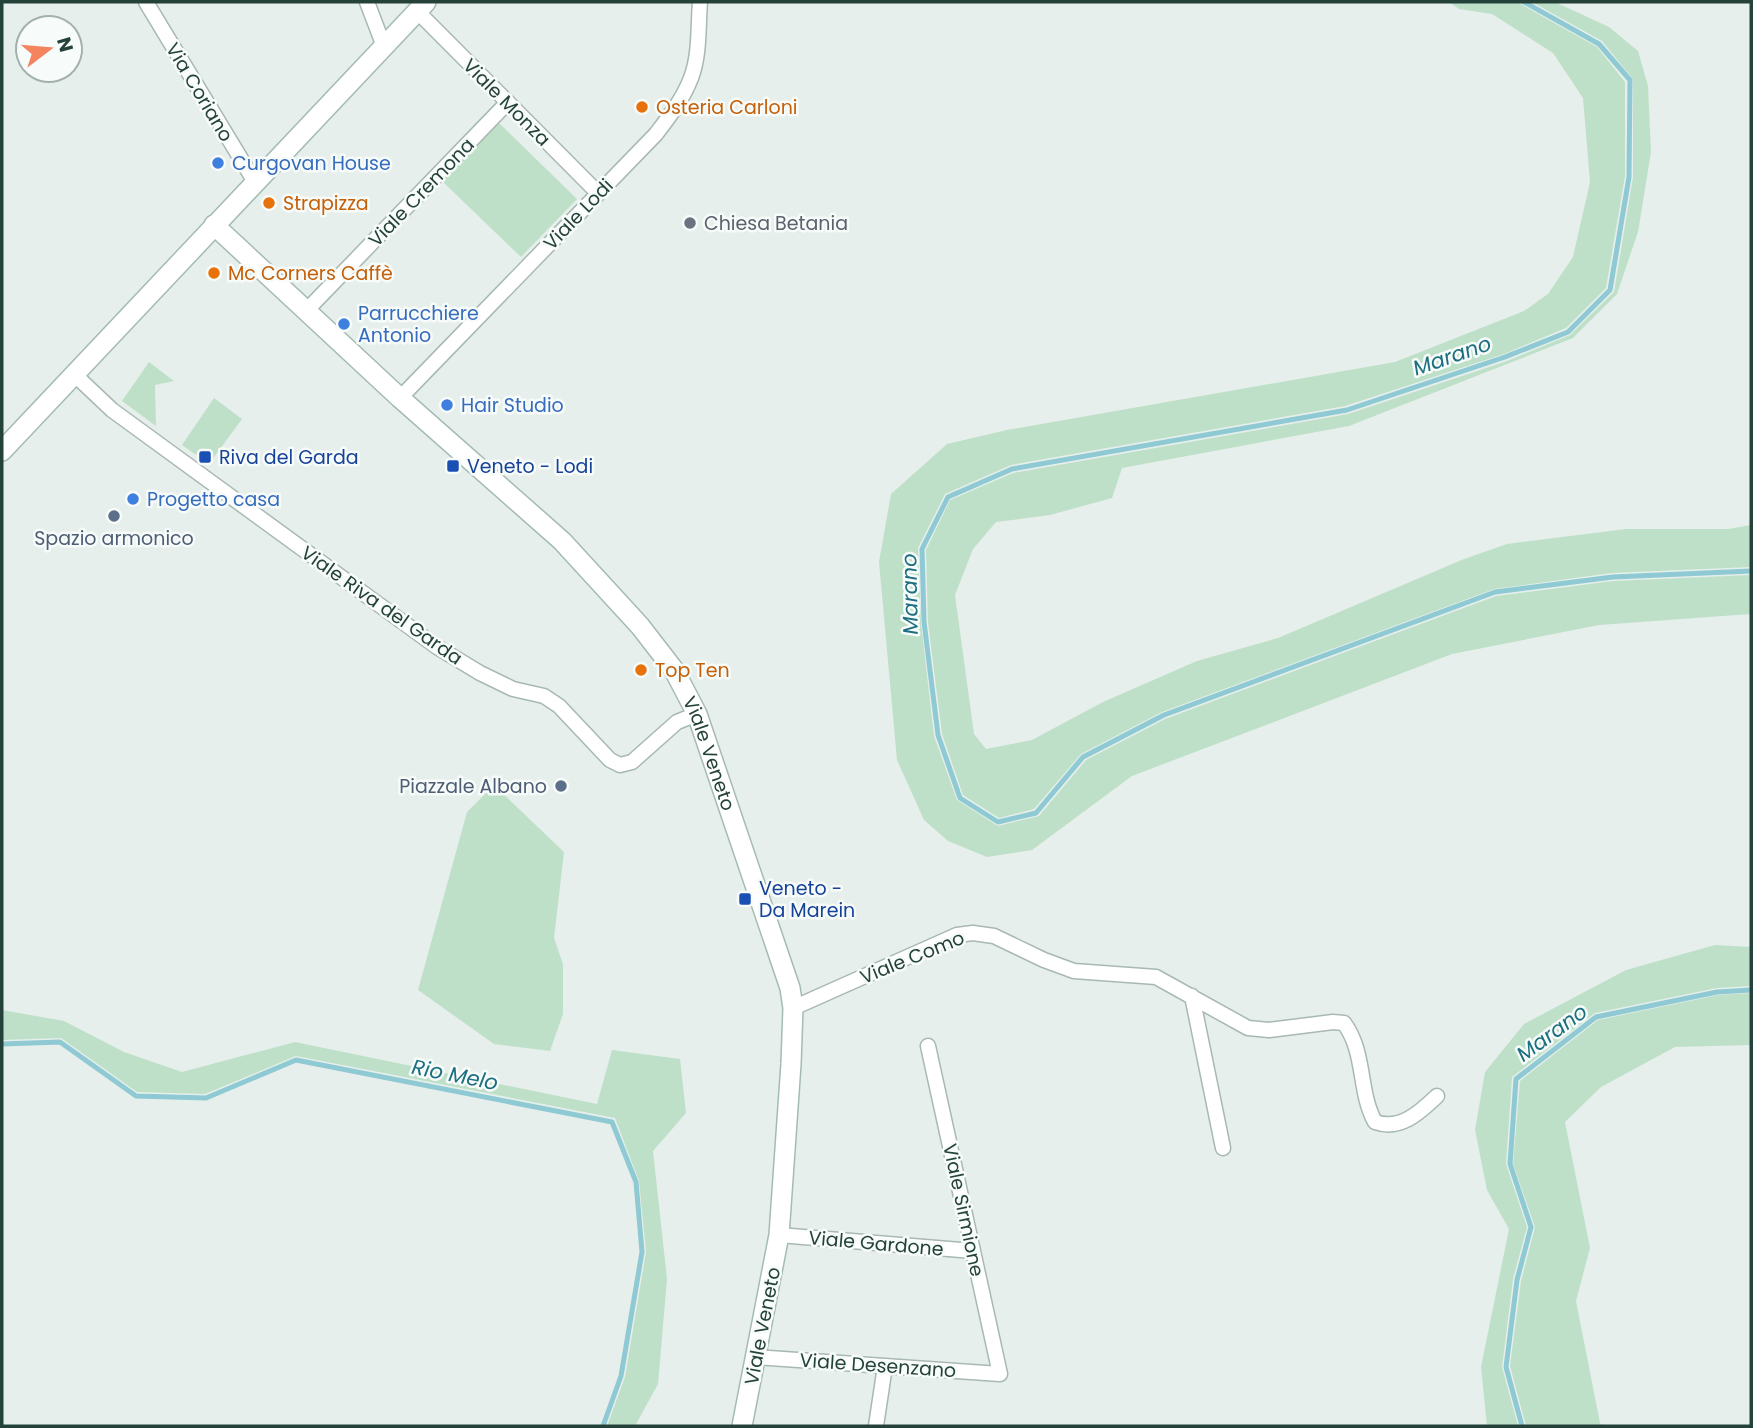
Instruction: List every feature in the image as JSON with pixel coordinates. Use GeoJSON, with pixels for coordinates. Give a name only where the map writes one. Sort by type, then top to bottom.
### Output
{"type":"FeatureCollection","features":[{"type":"Feature","properties":{"kind":"main road"},"geometry":{"type":"LineString","coordinates":[[2,452],[421,6]]}},
{"type":"Feature","properties":{"kind":"main road","name":"Viale Veneto"},"geometry":{"type":"LineString","coordinates":[[214,225],[400,398],[562,541],[640,626],[674,670],[697,715],[790,988],[793,1008],[779,1235],[742,1426]]}},
{"type":"Feature","properties":{"kind":"street","name":"Via Coriano"},"geometry":{"type":"LineString","coordinates":[[146,2],[255,182]]}},
{"type":"Feature","properties":{"kind":"street"},"geometry":{"type":"LineString","coordinates":[[367,2],[383,44]]}},
{"type":"Feature","properties":{"kind":"street","name":"Viale Lodi"},"geometry":{"type":"LineString","coordinates":[[400,398],[656,134],[680,99],[691,77],[696,56],[700,2]]}},
{"type":"Feature","properties":{"kind":"street","name":"Viale Monza"},"geometry":{"type":"LineString","coordinates":[[421,6],[508,102],[598,193]]}},
{"type":"Feature","properties":{"kind":"street","name":"Viale Cremona"},"geometry":{"type":"LineString","coordinates":[[306,311],[508,102]]}},
{"type":"Feature","properties":{"kind":"street","name":"Viale Riva del Garda"},"geometry":{"type":"LineString","coordinates":[[74,374],[112,410],[437,647],[491,679],[513,689],[544,696],[559,706],[610,760],[620,765],[632,762],[677,722],[697,715]]}},
{"type":"Feature","properties":{"kind":"street","name":"Viale Como"},"geometry":{"type":"LineString","coordinates":[[793,1008],[957,935],[974,933],[995,936],[1074,971],[1156,977],[1248,1028],[1269,1030],[1344,1023],[1352,1034],[1359,1054],[1366,1107],[1375,1122],[1386,1126],[1404,1122],[1424,1109],[1437,1096]]}},
{"type":"Feature","properties":{"kind":"street"},"geometry":{"type":"LineString","coordinates":[[1192,996],[1223,1148]]}},
{"type":"Feature","properties":{"kind":"street","name":"Viale Sirmione"},"geometry":{"type":"LineString","coordinates":[[928,1046],[1000,1374]]}},
{"type":"Feature","properties":{"kind":"street","name":"Viale Gardone"},"geometry":{"type":"LineString","coordinates":[[779,1235],[973,1251]]}},
{"type":"Feature","properties":{"kind":"street","name":"Viale Desenzano"},"geometry":{"type":"LineString","coordinates":[[756,1357],[1000,1374]]}},
{"type":"Feature","properties":{"kind":"street"},"geometry":{"type":"LineString","coordinates":[[876,1426],[885,1366]]}},
{"type":"Feature","properties":{"kind":"green space"},"geometry":{"type":"Polygon","coordinates":[[[1449,2],[1517,2],[1597,47],[1625,82],[1625,176],[1606,288],[1566,328],[1504,354],[1345,406],[1011,465],[945,494],[918,548],[921,623],[934,736],[957,800],[998,826],[1039,816],[1086,760],[1165,719],[1496,596],[1613,581],[1751,575],[1751,614],[1599,625],[1452,654],[1132,776],[1032,850],[987,857],[948,841],[924,820],[897,760],[879,562],[891,494],[947,444],[1007,430],[1395,362],[1524,311],[1548,294],[1573,257],[1590,182],[1583,98],[1553,53],[1492,14],[1459,9],[1449,2]]]}},
{"type":"Feature","properties":{"kind":"green space"},"geometry":{"type":"Polygon","coordinates":[[[1532,2],[1555,2],[1609,27],[1638,51],[1648,86],[1651,152],[1638,232],[1617,294],[1573,338],[1349,426],[1122,468],[1112,498],[1050,515],[996,522],[973,549],[955,595],[974,734],[986,749],[1032,740],[1103,702],[1197,661],[1278,638],[1464,559],[1507,544],[1626,529],[1728,529],[1751,525],[1751,567],[1612,573],[1494,589],[1162,712],[1081,754],[1034,809],[999,818],[963,795],[942,734],[928,622],[926,550],[950,500],[1013,473],[1348,414],[1507,361],[1570,335],[1614,292],[1633,177],[1633,79],[1602,41],[1532,2]]]}},
{"type":"Feature","properties":{"kind":"green space"},"geometry":{"type":"Polygon","coordinates":[[[498,122],[577,199],[521,257],[442,181],[498,122]]]}},
{"type":"Feature","properties":{"kind":"green space"},"geometry":{"type":"Polygon","coordinates":[[[149,362],[174,381],[155,385],[156,426],[122,401],[149,362]]]}},
{"type":"Feature","properties":{"kind":"green space"},"geometry":{"type":"Polygon","coordinates":[[[214,398],[242,419],[209,464],[182,445],[214,398]]]}},
{"type":"Feature","properties":{"kind":"green space"},"geometry":{"type":"Polygon","coordinates":[[[494,785],[564,852],[554,938],[563,964],[563,1014],[550,1051],[494,1044],[418,990],[467,812],[494,785]]]}},
{"type":"Feature","properties":{"kind":"green space"},"geometry":{"type":"Polygon","coordinates":[[[1715,945],[1751,947],[1751,986],[1717,988],[1595,1013],[1512,1077],[1506,1164],[1527,1227],[1513,1279],[1502,1367],[1518,1426],[1487,1426],[1481,1367],[1509,1229],[1487,1190],[1475,1130],[1485,1072],[1524,1024],[1626,970],[1715,945]]]}},
{"type":"Feature","properties":{"kind":"green space"},"geometry":{"type":"Polygon","coordinates":[[[1751,993],[1751,1045],[1675,1047],[1601,1087],[1565,1122],[1590,1248],[1576,1301],[1600,1423],[1603,1426],[1526,1426],[1510,1366],[1521,1281],[1535,1227],[1513,1164],[1520,1081],[1598,1020],[1718,995],[1751,993]]]}},
{"type":"Feature","properties":{"kind":"green space"},"geometry":{"type":"Polygon","coordinates":[[[2,1010],[64,1021],[124,1052],[182,1072],[295,1042],[597,1104],[612,1050],[680,1059],[686,1113],[653,1151],[667,1279],[658,1384],[635,1426],[607,1426],[625,1377],[646,1252],[639,1181],[615,1118],[296,1056],[205,1094],[137,1092],[61,1038],[2,1040],[2,1010]]]}},
{"type":"Feature","properties":{"kind":"waterway","name":"Marano"},"geometry":{"type":"LineString","coordinates":[[1524,2],[1599,44],[1630,80],[1629,177],[1610,290],[1568,332],[1505,357],[1347,410],[1012,469],[948,497],[922,549],[924,622],[938,735],[960,798],[998,822],[1036,813],[1083,757],[1164,715],[1495,592],[1613,577],[1751,571]]}},
{"type":"Feature","properties":{"kind":"waterway","name":"Marano"},"geometry":{"type":"LineString","coordinates":[[1522,1426],[1506,1367],[1517,1280],[1531,1227],[1510,1164],[1516,1079],[1596,1017],[1717,992],[1751,990]]}},
{"type":"Feature","properties":{"kind":"waterway","name":"Rio Melo"},"geometry":{"type":"LineString","coordinates":[[2,1044],[60,1042],[136,1096],[206,1098],[296,1060],[612,1122],[636,1182],[642,1252],[621,1376],[603,1426]]}},
{"type":"Feature","properties":{"kind":"place","name":"Osteria Carloni"},"geometry":{"type":"Point","coordinates":[642,107]}},
{"type":"Feature","properties":{"kind":"place","name":"Curgovan House"},"geometry":{"type":"Point","coordinates":[218,163]}},
{"type":"Feature","properties":{"kind":"place","name":"Strapizza"},"geometry":{"type":"Point","coordinates":[269,203]}},
{"type":"Feature","properties":{"kind":"place","name":"Chiesa Betania"},"geometry":{"type":"Point","coordinates":[690,223]}},
{"type":"Feature","properties":{"kind":"place","name":"Mc Corners Caffè"},"geometry":{"type":"Point","coordinates":[214,273]}},
{"type":"Feature","properties":{"kind":"place","name":"Parrucchiere Antonio"},"geometry":{"type":"Point","coordinates":[344,324]}},
{"type":"Feature","properties":{"kind":"place","name":"Hair Studio"},"geometry":{"type":"Point","coordinates":[447,405]}},
{"type":"Feature","properties":{"kind":"place","name":"Riva del Garda"},"geometry":{"type":"Point","coordinates":[205,457]}},
{"type":"Feature","properties":{"kind":"place","name":"Veneto - Lodi"},"geometry":{"type":"Point","coordinates":[453,466]}},
{"type":"Feature","properties":{"kind":"place","name":"Progetto casa"},"geometry":{"type":"Point","coordinates":[133,499]}},
{"type":"Feature","properties":{"kind":"place","name":"Spazio armonico"},"geometry":{"type":"Point","coordinates":[114,516]}},
{"type":"Feature","properties":{"kind":"place","name":"Top Ten"},"geometry":{"type":"Point","coordinates":[641,670]}},
{"type":"Feature","properties":{"kind":"place","name":"Piazzale Albano"},"geometry":{"type":"Point","coordinates":[561,786]}},
{"type":"Feature","properties":{"kind":"place","name":"Veneto - Da Marein"},"geometry":{"type":"Point","coordinates":[745,899]}}]}
